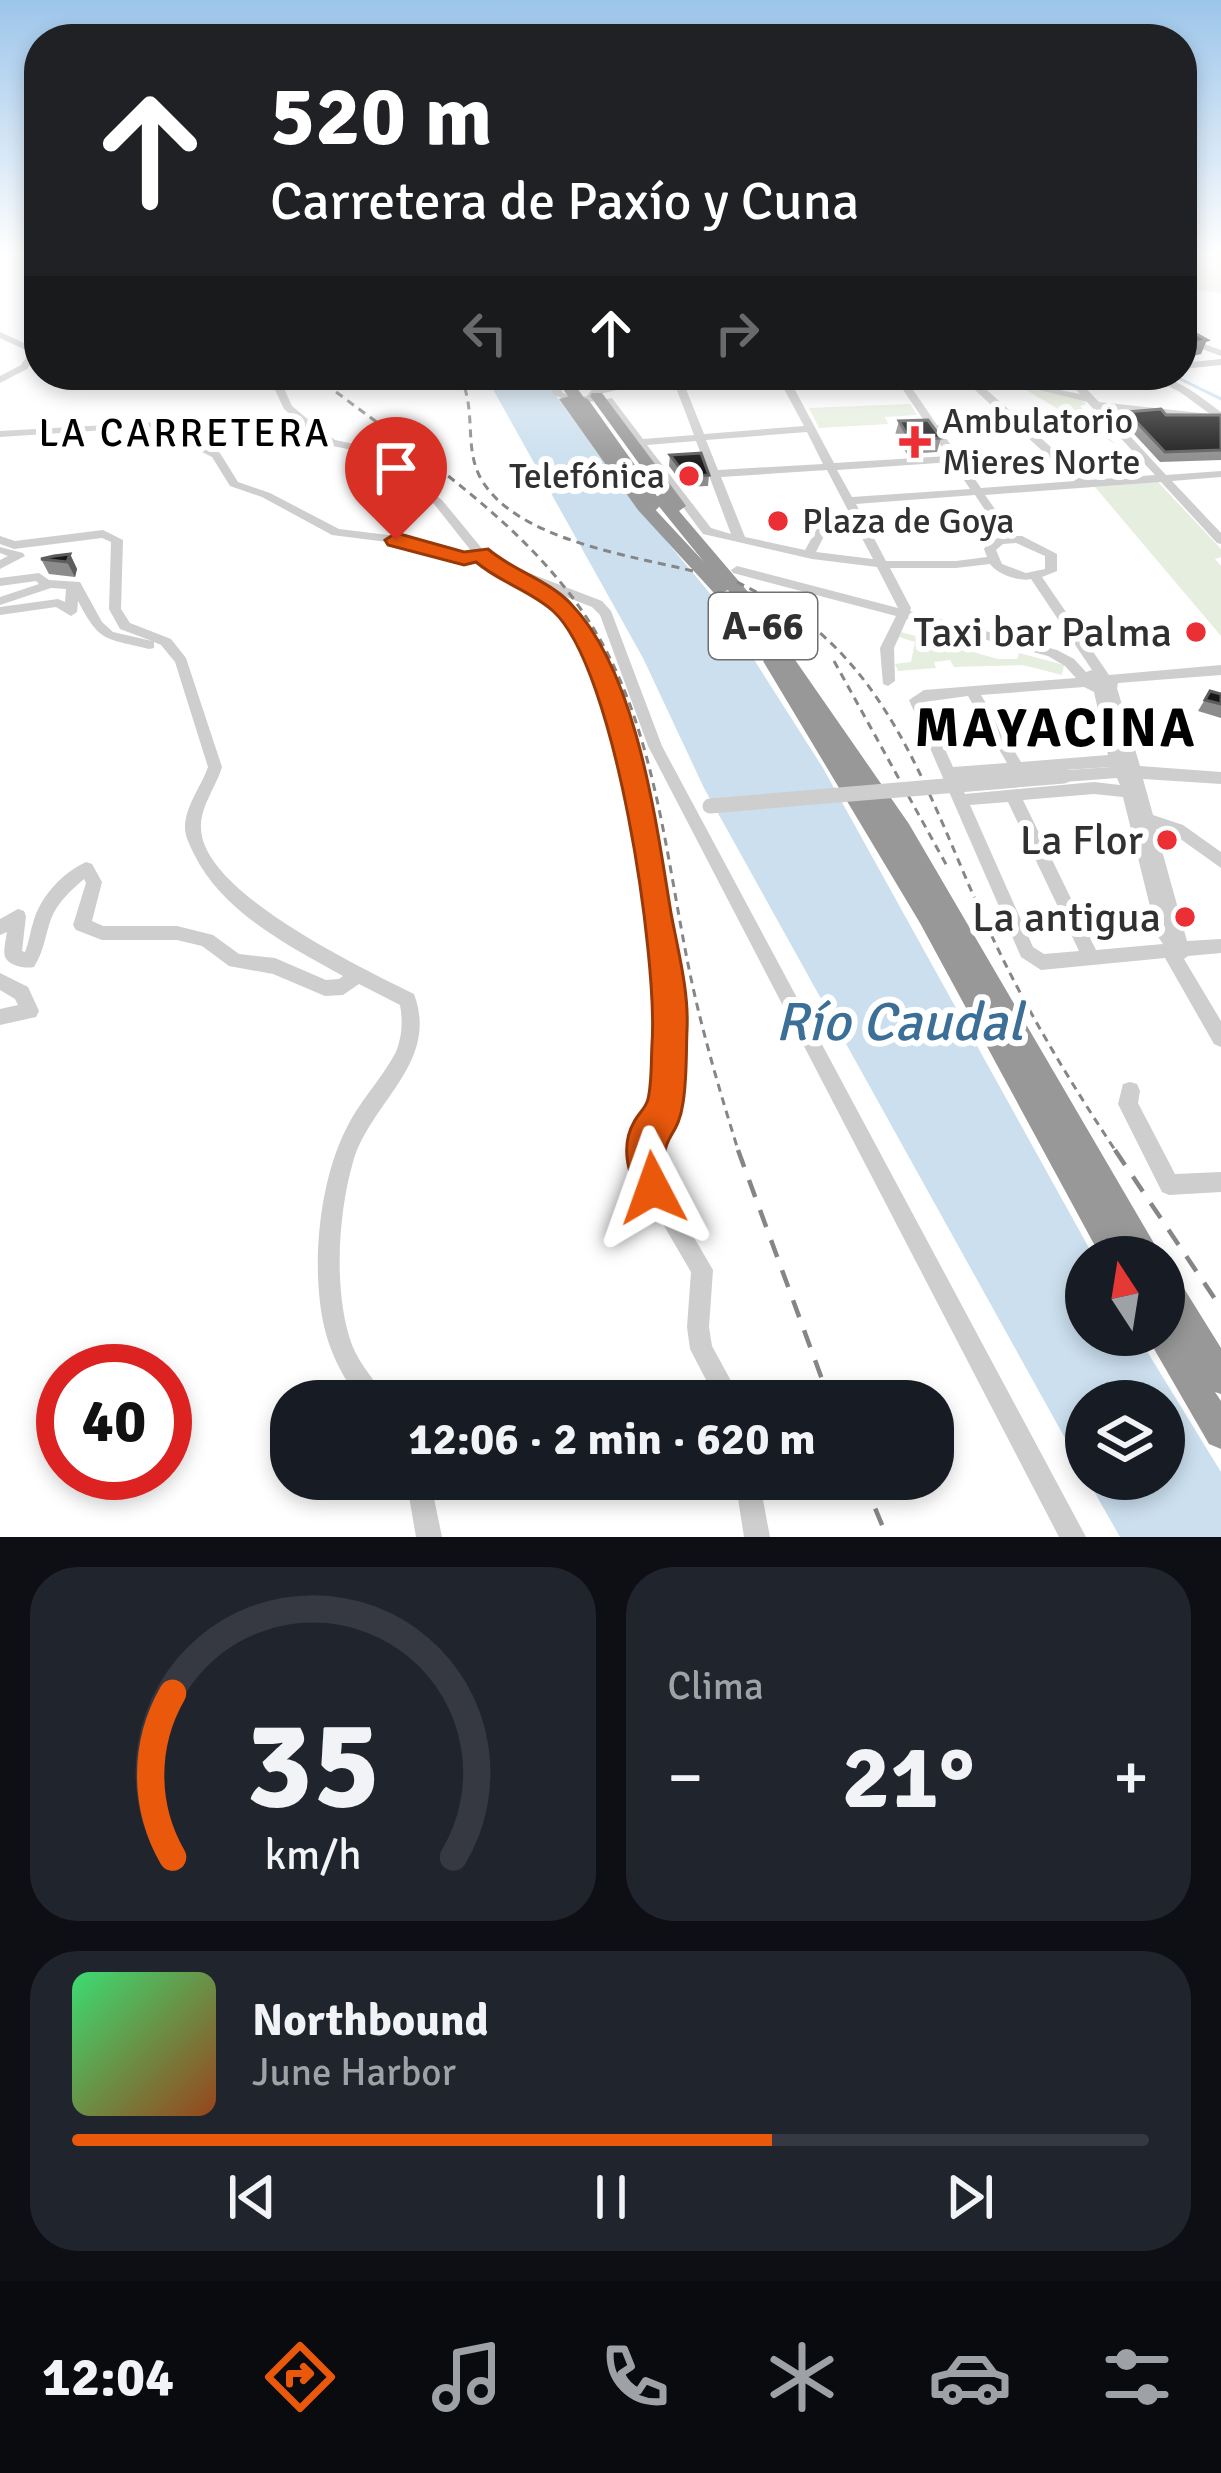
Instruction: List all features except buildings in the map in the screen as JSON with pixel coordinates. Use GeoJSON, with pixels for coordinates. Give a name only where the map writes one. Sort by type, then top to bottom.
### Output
{"type":"FeatureCollection","features":[{"type":"Feature","properties":{"kind":"highway","name":"A-66"},"geometry":{"type":"LineString","coordinates":[[570,390],[729,598],[928,916],[1105,1236]]}},
{"type":"Feature","properties":{"kind":"highway"},"geometry":{"type":"LineString","coordinates":[[596,390],[702,538],[710,557]]}},
{"type":"Feature","properties":{"kind":"highway"},"geometry":{"type":"LineString","coordinates":[[566,399],[644,507],[729,598]]}},
{"type":"Feature","properties":{"kind":"highway","name":"A-66"},"geometry":{"type":"LineString","coordinates":[[656,501],[710,557],[764,626],[901,830],[1135,1236]]}},
{"type":"Feature","properties":{"kind":"highway"},"geometry":{"type":"LineString","coordinates":[[1185,1319],[1221,1378]]}},
{"type":"Feature","properties":{"kind":"highway"},"geometry":{"type":"LineString","coordinates":[[1175,1356],[1221,1432]]}},
{"type":"Feature","properties":{"kind":"street"},"geometry":{"type":"LineString","coordinates":[[280,390],[288,406],[332,443],[365,448],[438,502],[488,560],[569,613],[590,645],[617,719],[639,803],[671,1011],[665,1108],[646,1135],[644,1161],[653,1188],[702,1270],[701,1349],[718,1380]]}},
{"type":"Feature","properties":{"kind":"street"},"geometry":{"type":"LineString","coordinates":[[563,390],[566,399],[583,390]]}},
{"type":"Feature","properties":{"kind":"street"},"geometry":{"type":"LineString","coordinates":[[596,390],[707,531],[882,564],[991,560],[1014,575],[1036,577],[1051,571],[1051,554],[1037,544],[1010,539],[994,544],[991,560]]}},
{"type":"Feature","properties":{"kind":"street"},"geometry":{"type":"LineString","coordinates":[[685,390],[739,538]]}},
{"type":"Feature","properties":{"kind":"street"},"geometry":{"type":"LineString","coordinates":[[787,390],[905,608],[886,648],[888,681]]}},
{"type":"Feature","properties":{"kind":"street"},"geometry":{"type":"LineString","coordinates":[[908,390],[1010,539]]}},
{"type":"Feature","properties":{"kind":"street"},"geometry":{"type":"LineString","coordinates":[[981,390],[1084,484]]}},
{"type":"Feature","properties":{"kind":"street"},"geometry":{"type":"LineString","coordinates":[[1048,390],[1094,403],[1221,417]]}},
{"type":"Feature","properties":{"kind":"street"},"geometry":{"type":"LineString","coordinates":[[1082,390],[1221,540]]}},
{"type":"Feature","properties":{"kind":"street"},"geometry":{"type":"LineString","coordinates":[[1182,390],[1221,417]]}},
{"type":"Feature","properties":{"kind":"street"},"geometry":{"type":"LineString","coordinates":[[935,428],[1016,422]]}},
{"type":"Feature","properties":{"kind":"street"},"geometry":{"type":"LineString","coordinates":[[0,434],[154,424],[216,455],[234,484],[266,495],[336,532],[488,560],[597,604],[606,614],[655,746],[700,807],[1073,1537]]}},
{"type":"Feature","properties":{"kind":"street"},"geometry":{"type":"LineString","coordinates":[[640,442],[811,429]]}},
{"type":"Feature","properties":{"kind":"street"},"geometry":{"type":"LineString","coordinates":[[714,474],[955,459]]}},
{"type":"Feature","properties":{"kind":"street"},"geometry":{"type":"LineString","coordinates":[[771,470],[777,486]]}},
{"type":"Feature","properties":{"kind":"street"},"geometry":{"type":"LineString","coordinates":[[850,501],[1221,474]]}},
{"type":"Feature","properties":{"kind":"street"},"geometry":{"type":"LineString","coordinates":[[809,553],[823,527],[861,524]]}},
{"type":"Feature","properties":{"kind":"street"},"geometry":{"type":"LineString","coordinates":[[4,547],[91,535],[113,537],[119,545],[115,608],[125,626],[170,647],[181,661],[215,766],[195,814],[193,836],[225,889],[357,974],[408,1000],[416,1023],[409,1049],[350,1139],[331,1216],[334,1319],[344,1354],[361,1380]]}},
{"type":"Feature","properties":{"kind":"street"},"geometry":{"type":"LineString","coordinates":[[0,566],[20,556],[4,547]]}},
{"type":"Feature","properties":{"kind":"street"},"geometry":{"type":"LineString","coordinates":[[736,570],[1052,653],[1099,682]]}},
{"type":"Feature","properties":{"kind":"street"},"geometry":{"type":"LineString","coordinates":[[0,582],[39,577],[48,585]]}},
{"type":"Feature","properties":{"kind":"street"},"geometry":{"type":"LineString","coordinates":[[1036,577],[1078,638],[1099,682],[1128,773],[1166,935],[1221,1022]]}},
{"type":"Feature","properties":{"kind":"street"},"geometry":{"type":"LineString","coordinates":[[0,601],[48,585],[72,584],[81,591],[89,618],[109,634],[170,647]]}},
{"type":"Feature","properties":{"kind":"street"},"geometry":{"type":"LineString","coordinates":[[0,610],[58,603],[71,611],[72,584]]}},
{"type":"Feature","properties":{"kind":"street"},"geometry":{"type":"LineString","coordinates":[[1052,653],[1074,652],[1079,649],[1078,638]]}},
{"type":"Feature","properties":{"kind":"street"},"geometry":{"type":"LineString","coordinates":[[1221,670],[916,700],[1027,952],[1041,962],[1221,946]]}},
{"type":"Feature","properties":{"kind":"street"},"geometry":{"type":"LineString","coordinates":[[972,691],[1016,766]]}},
{"type":"Feature","properties":{"kind":"street"},"geometry":{"type":"LineString","coordinates":[[947,773],[1016,766],[1221,778]]}},
{"type":"Feature","properties":{"kind":"street"},"geometry":{"type":"LineString","coordinates":[[700,807],[1128,773]]}},
{"type":"Feature","properties":{"kind":"street"},"geometry":{"type":"LineString","coordinates":[[960,800],[1094,788],[1128,773]]}},
{"type":"Feature","properties":{"kind":"street"},"geometry":{"type":"LineString","coordinates":[[1128,773],[1148,820],[1179,943],[1173,956],[1221,1038]]}},
{"type":"Feature","properties":{"kind":"street"},"geometry":{"type":"LineString","coordinates":[[1012,795],[1090,958]]}},
{"type":"Feature","properties":{"kind":"street"},"geometry":{"type":"LineString","coordinates":[[1148,820],[1177,829],[1221,861]]}},
{"type":"Feature","properties":{"kind":"street"},"geometry":{"type":"LineString","coordinates":[[0,928],[18,916],[14,955],[28,962],[39,947],[42,918],[73,877],[86,869],[94,882],[82,925],[102,933],[177,932],[207,940],[236,961],[275,966],[325,988],[343,988],[357,974]]}},
{"type":"Feature","properties":{"kind":"street"},"geometry":{"type":"LineString","coordinates":[[0,981],[22,993],[30,1011],[0,1017]]}},
{"type":"Feature","properties":{"kind":"street"},"geometry":{"type":"LineString","coordinates":[[1130,1090],[1128,1104],[1169,1186],[1221,1182]]}},
{"type":"Feature","properties":{"kind":"street"},"geometry":{"type":"LineString","coordinates":[[422,1500],[429,1537]]}},
{"type":"Feature","properties":{"kind":"street"},"geometry":{"type":"LineString","coordinates":[[751,1500],[757,1537]]}},
{"type":"Feature","properties":{"kind":"green space"},"geometry":{"type":"Polygon","coordinates":[[[1027,390],[1083,401],[1086,404],[1080,406],[1115,444],[1027,390]]]}},
{"type":"Feature","properties":{"kind":"green space"},"geometry":{"type":"Polygon","coordinates":[[[910,404],[917,415],[885,417],[888,424],[819,428],[809,408],[910,404]]]}},
{"type":"Feature","properties":{"kind":"green space"},"geometry":{"type":"Polygon","coordinates":[[[1158,482],[1221,549],[1221,557],[1215,559],[1221,566],[1221,636],[1095,487],[1158,482]]]}},
{"type":"Feature","properties":{"kind":"green space"},"geometry":{"type":"Polygon","coordinates":[[[901,632],[998,659],[1017,659],[1019,653],[1064,665],[1062,675],[1023,665],[954,667],[950,660],[934,662],[936,668],[898,671],[895,664],[911,662],[915,642],[899,637],[901,632]]]}},
{"type":"Feature","properties":{"kind":"water","name":"Río Caudal"},"geometry":{"type":"Polygon","coordinates":[[[493,390],[552,390],[628,495],[718,603],[823,768],[1082,1236],[1065,1236],[1065,1356],[1150,1356],[1165,1380],[1065,1380],[1065,1438],[704,788],[643,658],[493,390]]]}},
{"type":"Feature","properties":{"kind":"water","name":"Río Caudal"},"geometry":{"type":"Polygon","coordinates":[[[1185,1413],[1221,1472],[1221,1537],[1120,1537],[1099,1500],[1185,1500],[1185,1413]]]}},
{"type":"Feature","properties":{"kind":"waterway"},"geometry":{"type":"LineString","coordinates":[[1197,387],[1221,399]]}},
{"type":"Feature","properties":{"kind":"railway"},"geometry":{"type":"LineString","coordinates":[[334,390],[464,489],[534,553],[565,588],[613,664],[654,787],[698,1008],[739,1151]]}},
{"type":"Feature","properties":{"kind":"railway"},"geometry":{"type":"LineString","coordinates":[[465,390],[475,463],[495,497],[518,515],[576,542],[697,572]]}},
{"type":"Feature","properties":{"kind":"railway"},"geometry":{"type":"LineString","coordinates":[[737,582],[794,613],[831,643],[889,716],[1018,988],[1117,1153]]}},
{"type":"Feature","properties":{"kind":"railway"},"geometry":{"type":"LineString","coordinates":[[834,661],[947,866]]}},
{"type":"Feature","properties":{"kind":"railway"},"geometry":{"type":"LineString","coordinates":[[739,1151],[822,1380]]}},
{"type":"Feature","properties":{"kind":"railway"},"geometry":{"type":"LineString","coordinates":[[1117,1153],[1221,1308]]}},
{"type":"Feature","properties":{"kind":"railway"},"geometry":{"type":"LineString","coordinates":[[872,1500],[887,1537]]}},
{"type":"Feature","properties":{"kind":"place","name":"Ambulatorio Mieres Norte"},"geometry":{"type":"Point","coordinates":[915,442]}},
{"type":"Feature","properties":{"kind":"place","name":"Telefónica"},"geometry":{"type":"Point","coordinates":[689,476]}},
{"type":"Feature","properties":{"kind":"place","name":"Plaza de Goya"},"geometry":{"type":"Point","coordinates":[778,521]}},
{"type":"Feature","properties":{"kind":"place","name":"Taxi bar Palma"},"geometry":{"type":"Point","coordinates":[1196,632]}},
{"type":"Feature","properties":{"kind":"place","name":"La Flor"},"geometry":{"type":"Point","coordinates":[1167,840]}},
{"type":"Feature","properties":{"kind":"place","name":"La antigua"},"geometry":{"type":"Point","coordinates":[1185,917]}},
{"type":"Feature","properties":{"kind":"district","name":"LA CARRETERA"},"geometry":{"type":"Point","coordinates":[185,433]}},
{"type":"Feature","properties":{"kind":"district","name":"MAYACINA"},"geometry":{"type":"Point","coordinates":[1056,728]}},
{"type":"Feature","properties":{"kind":"route"},"geometry":{"type":"LineString","coordinates":[[396,540],[464,559],[480,554],[503,574],[561,606],[590,645],[617,719],[639,803],[671,1011],[665,1108],[646,1135],[644,1161],[653,1188]]}}]}
